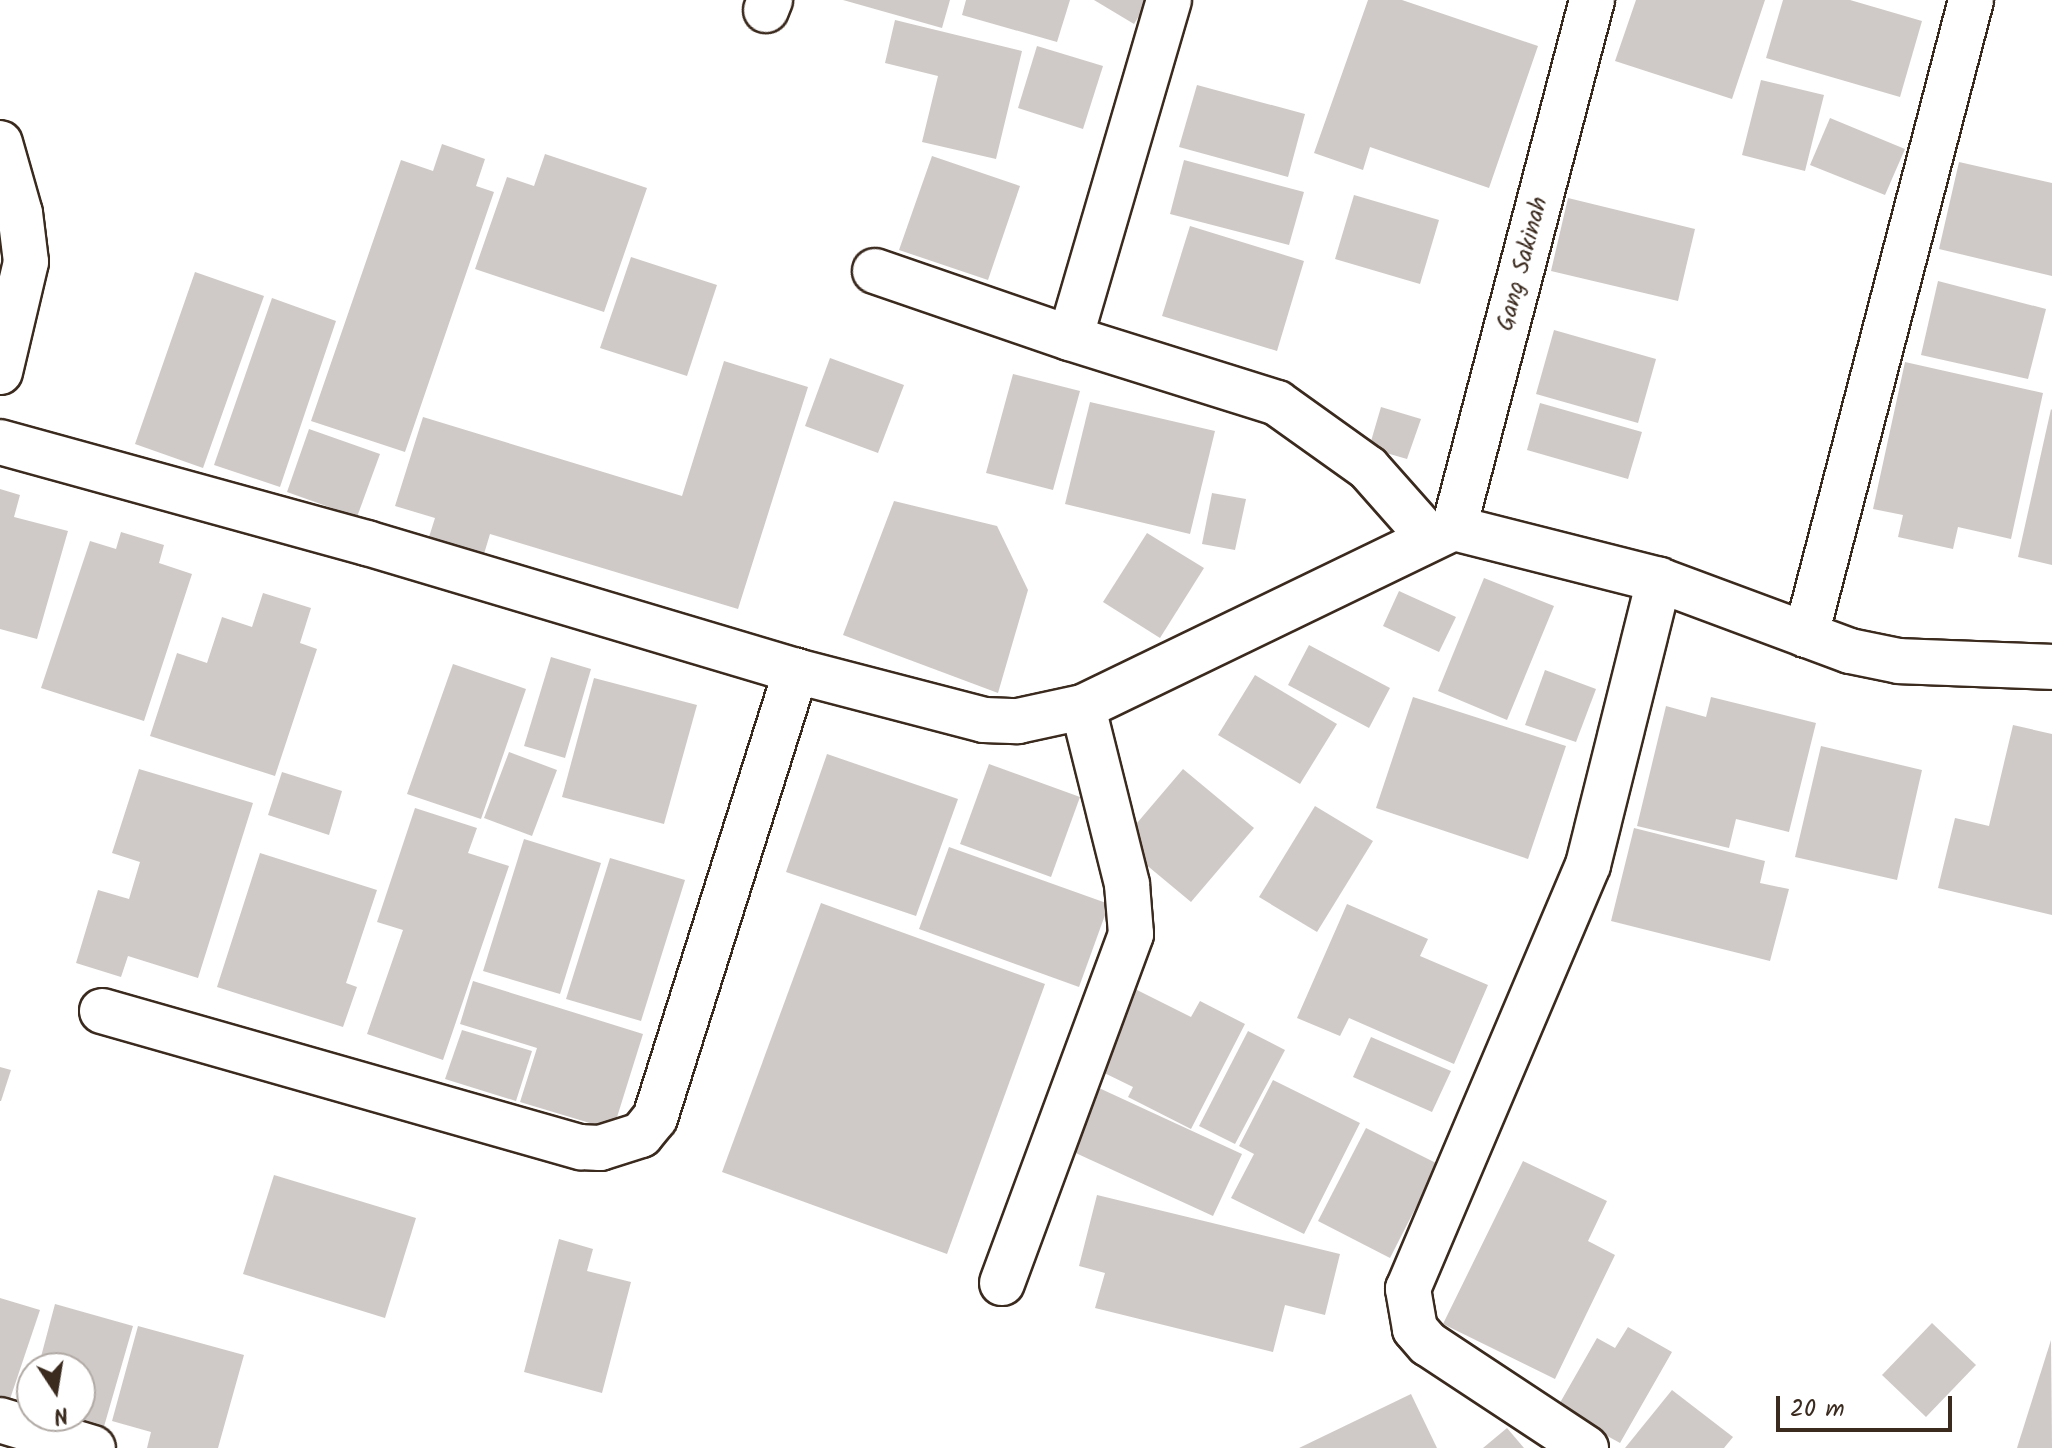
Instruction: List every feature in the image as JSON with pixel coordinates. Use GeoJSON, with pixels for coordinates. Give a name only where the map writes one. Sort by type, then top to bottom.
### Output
{"type":"FeatureCollection","features":[{"type":"Feature","properties":{"kind":"street"},"geometry":{"type":"LineString","coordinates":[[1070,338],[1169,0]]}},
{"type":"Feature","properties":{"kind":"street","name":"Gang Sakinah"},"geometry":{"type":"LineString","coordinates":[[1441,532],[1592,0]]}},
{"type":"Feature","properties":{"kind":"street"},"geometry":{"type":"LineString","coordinates":[[1806,635],[1971,0]]}},
{"type":"Feature","properties":{"kind":"street"},"geometry":{"type":"LineString","coordinates":[[0,143],[20,213],[26,262],[0,372]]}},
{"type":"Feature","properties":{"kind":"street"},"geometry":{"type":"LineString","coordinates":[[875,271],[1070,338],[1277,403],[1368,468],[1441,532],[1659,580],[1806,635],[1899,661],[2052,667]]}},
{"type":"Feature","properties":{"kind":"street"},"geometry":{"type":"LineString","coordinates":[[0,442],[367,543],[796,671],[984,720],[1018,721],[1083,707],[1441,532]]}},
{"type":"Feature","properties":{"kind":"street"},"geometry":{"type":"LineString","coordinates":[[1586,1448],[1428,1344],[1415,1329],[1408,1289],[1588,865],[1659,580]]}},
{"type":"Feature","properties":{"kind":"street"},"geometry":{"type":"LineString","coordinates":[[102,1011],[581,1147],[600,1148],[641,1135],[655,1118],[796,671]]}},
{"type":"Feature","properties":{"kind":"street"},"geometry":{"type":"LineString","coordinates":[[1002,1283],[1131,934],[1127,884],[1083,707]]}},
{"type":"Feature","properties":{"kind":"street"},"geometry":{"type":"LineString","coordinates":[[0,1420],[93,1448]]}},
{"type":"Feature","properties":{"kind":"building"},"geometry":{"type":"Polygon","coordinates":[[[843,0],[950,0],[942,28],[843,0]]]}},
{"type":"Feature","properties":{"kind":"building"},"geometry":{"type":"Polygon","coordinates":[[[966,0],[1070,0],[1057,42],[962,15],[966,0]]]}},
{"type":"Feature","properties":{"kind":"building"},"geometry":{"type":"Polygon","coordinates":[[[1094,0],[1149,0],[1134,24],[1094,0]]]}},
{"type":"Feature","properties":{"kind":"building"},"geometry":{"type":"Polygon","coordinates":[[[1368,0],[1402,0],[1538,46],[1489,188],[1370,147],[1363,170],[1314,153],[1368,0]]]}},
{"type":"Feature","properties":{"kind":"building"},"geometry":{"type":"Polygon","coordinates":[[[1636,0],[1765,0],[1732,99],[1615,61],[1636,0]]]}},
{"type":"Feature","properties":{"kind":"building"},"geometry":{"type":"Polygon","coordinates":[[[1783,0],[1850,0],[1922,21],[1900,97],[1766,58],[1783,0]]]}},
{"type":"Feature","properties":{"kind":"building"},"geometry":{"type":"Polygon","coordinates":[[[895,20],[1022,51],[996,159],[922,142],[938,76],[885,63],[895,20]]]}},
{"type":"Feature","properties":{"kind":"building"},"geometry":{"type":"Polygon","coordinates":[[[1037,46],[1103,66],[1083,129],[1018,108],[1037,46]]]}},
{"type":"Feature","properties":{"kind":"building"},"geometry":{"type":"Polygon","coordinates":[[[1761,80],[1824,95],[1805,171],[1742,155],[1761,80]]]}},
{"type":"Feature","properties":{"kind":"building"},"geometry":{"type":"Polygon","coordinates":[[[1197,85],[1305,114],[1288,177],[1179,147],[1197,85]]]}},
{"type":"Feature","properties":{"kind":"building"},"geometry":{"type":"Polygon","coordinates":[[[1830,118],[1905,149],[1885,195],[1810,165],[1830,118]]]}},
{"type":"Feature","properties":{"kind":"building"},"geometry":{"type":"Polygon","coordinates":[[[442,144],[485,159],[476,186],[494,192],[405,452],[311,421],[401,160],[433,171],[442,144]]]}},
{"type":"Feature","properties":{"kind":"building"},"geometry":{"type":"Polygon","coordinates":[[[545,154],[647,188],[604,312],[475,269],[507,177],[534,186],[545,154]]]}},
{"type":"Feature","properties":{"kind":"building"},"geometry":{"type":"Polygon","coordinates":[[[932,156],[1020,186],[988,280],[899,250],[932,156]]]}},
{"type":"Feature","properties":{"kind":"building"},"geometry":{"type":"Polygon","coordinates":[[[1184,160],[1304,192],[1289,245],[1170,214],[1184,160]]]}},
{"type":"Feature","properties":{"kind":"building"},"geometry":{"type":"Polygon","coordinates":[[[1959,162],[2052,183],[2052,276],[1939,249],[1959,162]]]}},
{"type":"Feature","properties":{"kind":"building"},"geometry":{"type":"Polygon","coordinates":[[[1354,195],[1439,220],[1420,284],[1335,259],[1354,195]]]}},
{"type":"Feature","properties":{"kind":"building"},"geometry":{"type":"Polygon","coordinates":[[[1568,198],[1695,229],[1678,301],[1551,271],[1568,198]]]}},
{"type":"Feature","properties":{"kind":"building"},"geometry":{"type":"Polygon","coordinates":[[[1190,226],[1304,261],[1277,351],[1162,316],[1190,226]]]}},
{"type":"Feature","properties":{"kind":"building"},"geometry":{"type":"Polygon","coordinates":[[[631,257],[717,285],[687,376],[600,348],[631,257]]]}},
{"type":"Feature","properties":{"kind":"building"},"geometry":{"type":"Polygon","coordinates":[[[195,272],[264,296],[203,468],[135,444],[195,272]]]}},
{"type":"Feature","properties":{"kind":"building"},"geometry":{"type":"Polygon","coordinates":[[[1938,281],[2046,309],[2028,379],[1921,355],[1938,281]]]}},
{"type":"Feature","properties":{"kind":"building"},"geometry":{"type":"Polygon","coordinates":[[[272,298],[336,321],[280,487],[214,465],[272,298]]]}},
{"type":"Feature","properties":{"kind":"building"},"geometry":{"type":"Polygon","coordinates":[[[1554,330],[1656,359],[1638,423],[1536,394],[1554,330]]]}},
{"type":"Feature","properties":{"kind":"building"},"geometry":{"type":"Polygon","coordinates":[[[830,358],[904,385],[878,453],[805,426],[830,358]]]}},
{"type":"Feature","properties":{"kind":"building"},"geometry":{"type":"Polygon","coordinates":[[[724,361],[808,387],[738,609],[490,534],[484,554],[429,537],[435,518],[395,506],[423,417],[682,496],[724,361]]]}},
{"type":"Feature","properties":{"kind":"building"},"geometry":{"type":"Polygon","coordinates":[[[1905,362],[2043,393],[2011,539],[1958,527],[1953,549],[1898,537],[1903,515],[1873,509],[1905,362]]]}},
{"type":"Feature","properties":{"kind":"building"},"geometry":{"type":"Polygon","coordinates":[[[1013,374],[1080,391],[1053,490],[986,473],[1013,374]]]}},
{"type":"Feature","properties":{"kind":"building"},"geometry":{"type":"Polygon","coordinates":[[[1090,402],[1215,431],[1190,534],[1065,504],[1090,402]]]}},
{"type":"Feature","properties":{"kind":"building"},"geometry":{"type":"Polygon","coordinates":[[[1540,403],[1642,432],[1628,479],[1527,450],[1540,403]]]}},
{"type":"Feature","properties":{"kind":"building"},"geometry":{"type":"Polygon","coordinates":[[[1381,407],[1421,419],[1407,459],[1369,448],[1381,407]]]}},
{"type":"Feature","properties":{"kind":"building"},"geometry":{"type":"Polygon","coordinates":[[[2052,410],[2052,565],[2018,557],[2052,410]]]}},
{"type":"Feature","properties":{"kind":"building"},"geometry":{"type":"Polygon","coordinates":[[[309,429],[380,454],[357,517],[287,492],[309,429]]]}},
{"type":"Feature","properties":{"kind":"building"},"geometry":{"type":"Polygon","coordinates":[[[0,489],[20,495],[14,517],[68,531],[37,639],[0,629],[0,489]]]}},
{"type":"Feature","properties":{"kind":"building"},"geometry":{"type":"Polygon","coordinates":[[[1212,493],[1246,499],[1235,550],[1202,544],[1212,493]]]}},
{"type":"Feature","properties":{"kind":"building"},"geometry":{"type":"Polygon","coordinates":[[[894,501],[997,526],[1028,590],[998,693],[843,635],[894,501]]]}},
{"type":"Feature","properties":{"kind":"building"},"geometry":{"type":"Polygon","coordinates":[[[121,532],[164,545],[159,563],[192,574],[144,721],[41,688],[90,541],[116,549],[121,532]]]}},
{"type":"Feature","properties":{"kind":"building"},"geometry":{"type":"Polygon","coordinates":[[[1147,533],[1204,568],[1160,638],[1103,602],[1147,533]]]}},
{"type":"Feature","properties":{"kind":"building"},"geometry":{"type":"Polygon","coordinates":[[[1484,578],[1554,606],[1507,720],[1438,691],[1484,578]]]}},
{"type":"Feature","properties":{"kind":"building"},"geometry":{"type":"Polygon","coordinates":[[[1399,591],[1456,617],[1439,652],[1383,626],[1399,591]]]}},
{"type":"Feature","properties":{"kind":"building"},"geometry":{"type":"Polygon","coordinates":[[[263,593],[311,608],[300,643],[317,649],[275,776],[150,736],[177,653],[207,663],[222,617],[252,627],[263,593]]]}},
{"type":"Feature","properties":{"kind":"building"},"geometry":{"type":"Polygon","coordinates":[[[1309,645],[1390,688],[1369,728],[1288,685],[1309,645]]]}},
{"type":"Feature","properties":{"kind":"building"},"geometry":{"type":"Polygon","coordinates":[[[551,657],[591,669],[565,758],[524,746],[551,657]]]}},
{"type":"Feature","properties":{"kind":"building"},"geometry":{"type":"Polygon","coordinates":[[[453,664],[526,689],[481,819],[407,794],[453,664]]]}},
{"type":"Feature","properties":{"kind":"building"},"geometry":{"type":"Polygon","coordinates":[[[1545,670],[1596,689],[1576,742],[1525,725],[1545,670]]]}},
{"type":"Feature","properties":{"kind":"building"},"geometry":{"type":"Polygon","coordinates":[[[1255,675],[1337,724],[1300,784],[1218,735],[1255,675]]]}},
{"type":"Feature","properties":{"kind":"building"},"geometry":{"type":"Polygon","coordinates":[[[594,678],[697,705],[664,824],[562,797],[594,678]]]}},
{"type":"Feature","properties":{"kind":"building"},"geometry":{"type":"Polygon","coordinates":[[[1413,697],[1566,746],[1528,859],[1376,808],[1413,697]]]}},
{"type":"Feature","properties":{"kind":"building"},"geometry":{"type":"Polygon","coordinates":[[[1711,697],[1816,723],[1789,832],[1736,819],[1729,848],[1637,826],[1666,706],[1706,717],[1711,697]]]}},
{"type":"Feature","properties":{"kind":"building"},"geometry":{"type":"Polygon","coordinates":[[[2013,725],[2052,734],[2052,915],[1938,888],[1955,818],[1989,826],[2013,725]]]}},
{"type":"Feature","properties":{"kind":"building"},"geometry":{"type":"Polygon","coordinates":[[[1821,746],[1922,770],[1897,880],[1795,857],[1821,746]]]}},
{"type":"Feature","properties":{"kind":"building"},"geometry":{"type":"Polygon","coordinates":[[[509,752],[557,770],[532,836],[484,818],[509,752]]]}},
{"type":"Feature","properties":{"kind":"building"},"geometry":{"type":"Polygon","coordinates":[[[827,754],[958,799],[916,916],[786,872],[827,754]]]}},
{"type":"Feature","properties":{"kind":"building"},"geometry":{"type":"Polygon","coordinates":[[[989,764],[1080,797],[1051,877],[960,844],[989,764]]]}},
{"type":"Feature","properties":{"kind":"building"},"geometry":{"type":"Polygon","coordinates":[[[139,769],[253,803],[198,978],[128,956],[121,977],[76,963],[98,890],[129,899],[140,862],[112,853],[139,769]]]}},
{"type":"Feature","properties":{"kind":"building"},"geometry":{"type":"Polygon","coordinates":[[[1183,769],[1254,828],[1191,902],[1120,843],[1183,769]]]}},
{"type":"Feature","properties":{"kind":"building"},"geometry":{"type":"Polygon","coordinates":[[[282,772],[342,791],[329,835],[268,815],[282,772]]]}},
{"type":"Feature","properties":{"kind":"building"},"geometry":{"type":"Polygon","coordinates":[[[1315,806],[1373,841],[1317,932],[1259,897],[1315,806]]]}},
{"type":"Feature","properties":{"kind":"building"},"geometry":{"type":"Polygon","coordinates":[[[415,808],[477,828],[468,853],[509,866],[443,1060],[367,1034],[403,930],[377,922],[415,808]]]}},
{"type":"Feature","properties":{"kind":"building"},"geometry":{"type":"Polygon","coordinates":[[[1634,828],[1765,861],[1760,883],[1789,889],[1770,961],[1611,921],[1634,828]]]}},
{"type":"Feature","properties":{"kind":"building"},"geometry":{"type":"Polygon","coordinates":[[[524,839],[601,863],[560,994],[483,971],[524,839]]]}},
{"type":"Feature","properties":{"kind":"building"},"geometry":{"type":"Polygon","coordinates":[[[949,847],[1109,904],[1079,987],[919,929],[949,847]]]}},
{"type":"Feature","properties":{"kind":"building"},"geometry":{"type":"Polygon","coordinates":[[[260,853],[377,890],[346,983],[357,987],[343,1027],[217,987],[260,853]]]}},
{"type":"Feature","properties":{"kind":"building"},"geometry":{"type":"Polygon","coordinates":[[[610,858],[685,880],[641,1021],[566,999],[610,858]]]}},
{"type":"Feature","properties":{"kind":"building"},"geometry":{"type":"Polygon","coordinates":[[[821,903],[1045,984],[947,1254],[722,1172],[821,903]]]}},
{"type":"Feature","properties":{"kind":"building"},"geometry":{"type":"Polygon","coordinates":[[[1347,904],[1428,939],[1420,956],[1488,985],[1454,1064],[1349,1018],[1340,1036],[1297,1018],[1347,904]]]}},
{"type":"Feature","properties":{"kind":"building"},"geometry":{"type":"Polygon","coordinates":[[[473,981],[643,1034],[613,1130],[520,1102],[537,1048],[460,1024],[473,981]]]}},
{"type":"Feature","properties":{"kind":"building"},"geometry":{"type":"Polygon","coordinates":[[[1129,986],[1191,1017],[1200,1001],[1245,1024],[1191,1129],[1128,1097],[1133,1087],[1088,1065],[1129,986]]]}},
{"type":"Feature","properties":{"kind":"building"},"geometry":{"type":"Polygon","coordinates":[[[462,1030],[532,1051],[516,1101],[445,1079],[462,1030]]]}},
{"type":"Feature","properties":{"kind":"building"},"geometry":{"type":"Polygon","coordinates":[[[1248,1031],[1285,1050],[1235,1144],[1199,1126],[1248,1031]]]}},
{"type":"Feature","properties":{"kind":"building"},"geometry":{"type":"Polygon","coordinates":[[[1371,1037],[1451,1071],[1432,1112],[1353,1077],[1371,1037]]]}},
{"type":"Feature","properties":{"kind":"building"},"geometry":{"type":"Polygon","coordinates":[[[0,1067],[11,1070],[1,1101],[0,1101],[0,1067]]]}},
{"type":"Feature","properties":{"kind":"building"},"geometry":{"type":"Polygon","coordinates":[[[1273,1080],[1360,1123],[1304,1234],[1231,1198],[1254,1154],[1239,1146],[1273,1080]]]}},
{"type":"Feature","properties":{"kind":"building"},"geometry":{"type":"Polygon","coordinates":[[[1086,1082],[1242,1154],[1213,1216],[1056,1144],[1086,1082]]]}},
{"type":"Feature","properties":{"kind":"building"},"geometry":{"type":"Polygon","coordinates":[[[1366,1128],[1438,1164],[1390,1258],[1318,1221],[1366,1128]]]}},
{"type":"Feature","properties":{"kind":"building"},"geometry":{"type":"Polygon","coordinates":[[[1523,1161],[1607,1201],[1588,1241],[1615,1255],[1555,1379],[1443,1324],[1523,1161]]]}},
{"type":"Feature","properties":{"kind":"building"},"geometry":{"type":"Polygon","coordinates":[[[274,1175],[416,1218],[385,1318],[243,1274],[274,1175]]]}},
{"type":"Feature","properties":{"kind":"building"},"geometry":{"type":"Polygon","coordinates":[[[1097,1195],[1340,1254],[1325,1315],[1285,1305],[1273,1352],[1095,1308],[1105,1273],[1079,1266],[1097,1195]]]}},
{"type":"Feature","properties":{"kind":"building"},"geometry":{"type":"Polygon","coordinates":[[[559,1239],[593,1249],[587,1271],[631,1282],[602,1393],[524,1372],[559,1239]]]}},
{"type":"Feature","properties":{"kind":"building"},"geometry":{"type":"Polygon","coordinates":[[[0,1298],[40,1310],[26,1352],[16,1352],[16,1381],[8,1405],[0,1402],[0,1298]]]}},
{"type":"Feature","properties":{"kind":"building"},"geometry":{"type":"Polygon","coordinates":[[[55,1304],[133,1326],[103,1430],[96,1428],[96,1352],[42,1352],[55,1304]]]}},
{"type":"Feature","properties":{"kind":"building"},"geometry":{"type":"Polygon","coordinates":[[[1932,1323],[1976,1365],[1926,1417],[1882,1375],[1932,1323]]]}},
{"type":"Feature","properties":{"kind":"building"},"geometry":{"type":"Polygon","coordinates":[[[138,1326],[244,1355],[218,1448],[147,1448],[151,1432],[112,1421],[138,1326]]]}},
{"type":"Feature","properties":{"kind":"building"},"geometry":{"type":"Polygon","coordinates":[[[1628,1327],[1672,1352],[1620,1443],[1557,1408],[1597,1338],[1615,1348],[1628,1327]]]}},
{"type":"Feature","properties":{"kind":"building"},"geometry":{"type":"Polygon","coordinates":[[[2051,1340],[2052,1448],[2017,1448],[2051,1340]]]}},
{"type":"Feature","properties":{"kind":"building"},"geometry":{"type":"Polygon","coordinates":[[[1672,1390],[1733,1437],[1724,1448],[1625,1448],[1672,1390]]]}},
{"type":"Feature","properties":{"kind":"building"},"geometry":{"type":"Polygon","coordinates":[[[1411,1394],[1437,1448],[1299,1448],[1411,1394]]]}},
{"type":"Feature","properties":{"kind":"building"},"geometry":{"type":"Polygon","coordinates":[[[1507,1428],[1524,1448],[1483,1448],[1507,1428]]]}}]}
